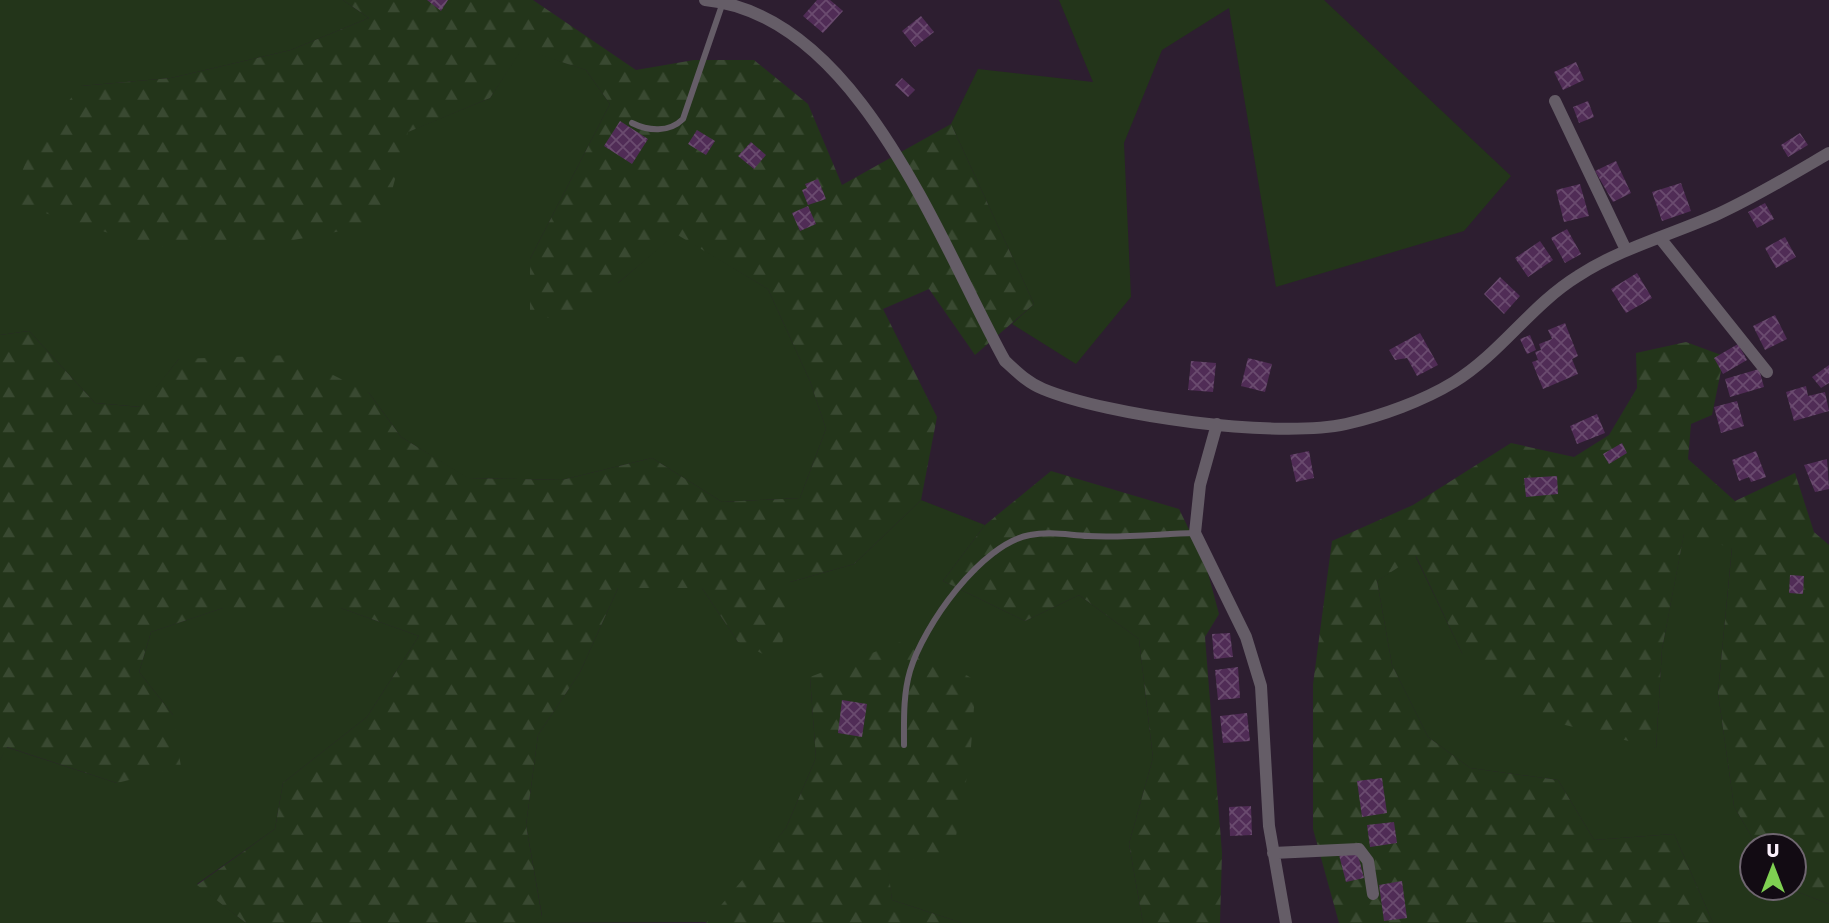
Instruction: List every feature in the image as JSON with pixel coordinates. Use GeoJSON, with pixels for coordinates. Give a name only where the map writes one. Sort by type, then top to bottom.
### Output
{"type":"FeatureCollection","features":[{"type":"Feature","properties":{"kind":"street"},"geometry":{"type":"LineString","coordinates":[[705,0],[723,2],[763,18],[833,69],[861,100],[904,167],[1005,361],[1023,377],[1061,396],[1217,424],[1282,428],[1345,424],[1425,396],[1479,365],[1577,276],[1626,250],[1760,194],[1829,153]]}},
{"type":"Feature","properties":{"kind":"street"},"geometry":{"type":"LineString","coordinates":[[1555,101],[1626,250]]}},
{"type":"Feature","properties":{"kind":"street"},"geometry":{"type":"LineString","coordinates":[[1660,238],[1767,372]]}},
{"type":"Feature","properties":{"kind":"street"},"geometry":{"type":"LineString","coordinates":[[1217,424],[1200,485],[1195,533],[1246,637],[1261,686],[1273,853],[1286,923]]}},
{"type":"Feature","properties":{"kind":"street"},"geometry":{"type":"LineString","coordinates":[[1273,853],[1359,849],[1368,861],[1373,894]]}},
{"type":"Feature","properties":{"kind":"lane"},"geometry":{"type":"LineString","coordinates":[[632,123],[645,130],[659,130],[677,125],[683,119],[690,108],[723,2]]}},
{"type":"Feature","properties":{"kind":"lane"},"geometry":{"type":"LineString","coordinates":[[904,745],[904,706],[910,671],[919,647],[947,602],[970,575],[1002,547],[1028,535],[1195,533]]}},
{"type":"Feature","properties":{"kind":"green space"},"geometry":{"type":"Polygon","coordinates":[[[0,0],[343,0],[369,18],[291,50],[171,78],[81,86],[407,132],[490,98],[522,48],[586,70],[610,104],[530,259],[618,283],[676,233],[768,289],[810,381],[826,429],[800,498],[722,502],[652,458],[562,480],[467,478],[401,437],[369,393],[179,359],[141,407],[95,403],[29,331],[0,335],[0,0]]]}},
{"type":"Feature","properties":{"kind":"green space"},"geometry":{"type":"Polygon","coordinates":[[[343,0],[533,0],[636,70],[694,60],[754,60],[808,104],[842,185],[951,124],[1034,304],[975,355],[929,289],[883,309],[937,417],[921,500],[854,564],[790,582],[780,662],[738,642],[702,588],[618,588],[580,672],[538,735],[526,825],[542,917],[529,923],[246,923],[197,885],[275,829],[283,783],[367,717],[419,636],[341,608],[223,608],[151,632],[139,672],[173,715],[181,767],[117,783],[7,747],[0,760],[0,335],[29,331],[95,403],[140,407],[179,359],[293,355],[369,393],[401,437],[468,478],[562,480],[652,458],[722,502],[800,498],[826,429],[810,381],[768,289],[676,234],[568,325],[530,311],[530,259],[610,104],[586,70],[522,49],[490,98],[408,132],[383,223],[257,247],[153,247],[10,202],[33,144],[81,86],[171,78],[291,50],[369,18],[343,0]]]}},
{"type":"Feature","properties":{"kind":"green space"},"geometry":{"type":"Polygon","coordinates":[[[1059,0],[1324,0],[1511,176],[1464,231],[1276,287],[1229,8],[1162,50],[1124,143],[1131,297],[1076,364],[1012,324],[1034,304],[951,124],[978,69],[1093,82],[1059,0]]]}},
{"type":"Feature","properties":{"kind":"green space"},"geometry":{"type":"Polygon","coordinates":[[[1686,342],[1724,356],[1712,415],[1691,424],[1688,459],[1735,501],[1795,473],[1814,532],[1829,545],[1829,904],[1808,896],[1808,832],[1749,832],[1734,806],[1718,693],[1732,548],[1684,534],[1662,649],[1656,748],[1526,715],[1462,653],[1416,556],[1377,581],[1392,665],[1428,737],[1470,768],[1558,780],[1594,840],[1674,834],[1713,923],[1339,923],[1313,829],[1313,684],[1332,541],[1413,505],[1511,443],[1574,457],[1609,435],[1637,388],[1636,353],[1686,342]]]}},
{"type":"Feature","properties":{"kind":"green space"},"geometry":{"type":"Polygon","coordinates":[[[1051,471],[1179,509],[1205,562],[1219,614],[1205,637],[1222,853],[1220,923],[1143,923],[1129,844],[1153,758],[1139,639],[1079,595],[1025,621],[943,581],[985,525],[1051,471]]]}},
{"type":"Feature","properties":{"kind":"green space"},"geometry":{"type":"Polygon","coordinates":[[[921,500],[985,525],[943,581],[1025,621],[1079,595],[1139,639],[1153,758],[1129,844],[1143,923],[962,923],[892,900],[886,860],[810,677],[816,758],[786,828],[710,922],[529,923],[542,916],[526,825],[538,735],[580,672],[618,588],[702,588],[738,642],[790,582],[854,564],[921,500]]]}},
{"type":"Feature","properties":{"kind":"green space"},"geometry":{"type":"Polygon","coordinates":[[[1684,533],[1732,547],[1718,693],[1734,806],[1749,832],[1738,832],[1738,902],[1808,902],[1808,896],[1829,904],[1829,923],[1713,923],[1674,834],[1594,840],[1558,780],[1470,768],[1428,737],[1392,665],[1377,581],[1415,555],[1462,653],[1656,748],[1662,649],[1684,533]]]}},
{"type":"Feature","properties":{"kind":"green space"},"geometry":{"type":"Polygon","coordinates":[[[223,608],[341,608],[419,636],[367,717],[283,783],[275,829],[197,884],[246,923],[0,923],[0,760],[6,747],[117,783],[173,715],[139,672],[151,632],[223,608]]]}},
{"type":"Feature","properties":{"kind":"green space"},"geometry":{"type":"Polygon","coordinates":[[[908,639],[976,681],[970,760],[952,858],[887,860],[892,900],[962,923],[706,923],[786,828],[816,758],[810,677],[908,639]]]}},
{"type":"Feature","properties":{"kind":"building"},"geometry":{"type":"Polygon","coordinates":[[[427,0],[448,0],[441,11],[427,0]]]}},
{"type":"Feature","properties":{"kind":"building"},"geometry":{"type":"Polygon","coordinates":[[[817,0],[830,0],[843,11],[823,33],[803,16],[817,0]]]}},
{"type":"Feature","properties":{"kind":"building"},"geometry":{"type":"Polygon","coordinates":[[[921,16],[934,32],[915,47],[902,31],[921,16]]]}},
{"type":"Feature","properties":{"kind":"building"},"geometry":{"type":"Polygon","coordinates":[[[1576,62],[1584,80],[1563,90],[1554,72],[1576,62]]]}},
{"type":"Feature","properties":{"kind":"building"},"geometry":{"type":"Polygon","coordinates":[[[902,78],[915,90],[908,97],[895,85],[902,78]]]}},
{"type":"Feature","properties":{"kind":"building"},"geometry":{"type":"Polygon","coordinates":[[[1588,101],[1594,117],[1579,123],[1573,107],[1588,101]]]}},
{"type":"Feature","properties":{"kind":"building"},"geometry":{"type":"Polygon","coordinates":[[[620,121],[648,139],[632,164],[604,146],[620,121]]]}},
{"type":"Feature","properties":{"kind":"building"},"geometry":{"type":"Polygon","coordinates":[[[697,130],[715,141],[706,155],[688,144],[697,130]]]}},
{"type":"Feature","properties":{"kind":"building"},"geometry":{"type":"Polygon","coordinates":[[[1800,133],[1808,145],[1788,157],[1781,145],[1800,133]]]}},
{"type":"Feature","properties":{"kind":"building"},"geometry":{"type":"Polygon","coordinates":[[[751,142],[766,155],[754,169],[738,156],[751,142]]]}},
{"type":"Feature","properties":{"kind":"building"},"geometry":{"type":"Polygon","coordinates":[[[1616,161],[1631,193],[1613,202],[1595,171],[1616,161]]]}},
{"type":"Feature","properties":{"kind":"building"},"geometry":{"type":"Polygon","coordinates":[[[818,179],[826,199],[808,205],[802,190],[807,188],[805,184],[818,179]]]}},
{"type":"Feature","properties":{"kind":"building"},"geometry":{"type":"Polygon","coordinates":[[[1681,183],[1691,211],[1662,221],[1652,192],[1681,183]]]}},
{"type":"Feature","properties":{"kind":"building"},"geometry":{"type":"Polygon","coordinates":[[[1580,184],[1589,216],[1564,222],[1556,190],[1580,184]]]}},
{"type":"Feature","properties":{"kind":"building"},"geometry":{"type":"Polygon","coordinates":[[[1765,203],[1774,219],[1757,228],[1748,212],[1765,203]]]}},
{"type":"Feature","properties":{"kind":"building"},"geometry":{"type":"Polygon","coordinates":[[[808,206],[816,224],[800,231],[792,213],[808,206]]]}},
{"type":"Feature","properties":{"kind":"building"},"geometry":{"type":"Polygon","coordinates":[[[1567,229],[1581,254],[1565,263],[1551,238],[1567,229]]]}},
{"type":"Feature","properties":{"kind":"building"},"geometry":{"type":"Polygon","coordinates":[[[1785,237],[1796,257],[1776,268],[1765,248],[1785,237]]]}},
{"type":"Feature","properties":{"kind":"building"},"geometry":{"type":"Polygon","coordinates":[[[1540,241],[1553,260],[1528,277],[1515,258],[1540,241]]]}},
{"type":"Feature","properties":{"kind":"building"},"geometry":{"type":"Polygon","coordinates":[[[1637,273],[1652,298],[1626,313],[1611,289],[1637,273]]]}},
{"type":"Feature","properties":{"kind":"building"},"geometry":{"type":"Polygon","coordinates":[[[1500,277],[1520,296],[1504,314],[1484,294],[1500,277]]]}},
{"type":"Feature","properties":{"kind":"building"},"geometry":{"type":"Polygon","coordinates":[[[1775,315],[1787,339],[1765,350],[1753,326],[1775,315]]]}},
{"type":"Feature","properties":{"kind":"building"},"geometry":{"type":"Polygon","coordinates":[[[1565,323],[1578,356],[1572,359],[1578,374],[1543,389],[1532,362],[1538,360],[1535,352],[1541,350],[1539,344],[1552,339],[1548,330],[1565,323]]]}},
{"type":"Feature","properties":{"kind":"building"},"geometry":{"type":"Polygon","coordinates":[[[1420,333],[1438,365],[1417,376],[1407,358],[1395,360],[1389,350],[1420,333]]]}},
{"type":"Feature","properties":{"kind":"building"},"geometry":{"type":"Polygon","coordinates":[[[1530,335],[1536,350],[1527,354],[1520,339],[1530,335]]]}},
{"type":"Feature","properties":{"kind":"building"},"geometry":{"type":"Polygon","coordinates":[[[1738,344],[1747,360],[1723,374],[1714,358],[1738,344]]]}},
{"type":"Feature","properties":{"kind":"building"},"geometry":{"type":"Polygon","coordinates":[[[1248,358],[1272,364],[1265,392],[1241,386],[1248,358]]]}},
{"type":"Feature","properties":{"kind":"building"},"geometry":{"type":"Polygon","coordinates":[[[1191,361],[1216,363],[1213,392],[1188,390],[1191,361]]]}},
{"type":"Feature","properties":{"kind":"building"},"geometry":{"type":"Polygon","coordinates":[[[1829,365],[1829,383],[1821,388],[1812,377],[1829,365]]]}},
{"type":"Feature","properties":{"kind":"building"},"geometry":{"type":"Polygon","coordinates":[[[1759,369],[1764,387],[1730,397],[1725,379],[1759,369]]]}},
{"type":"Feature","properties":{"kind":"building"},"geometry":{"type":"Polygon","coordinates":[[[1806,386],[1808,396],[1825,392],[1829,411],[1794,421],[1786,392],[1806,386]]]}},
{"type":"Feature","properties":{"kind":"building"},"geometry":{"type":"Polygon","coordinates":[[[1737,401],[1744,426],[1721,433],[1714,407],[1737,401]]]}},
{"type":"Feature","properties":{"kind":"building"},"geometry":{"type":"Polygon","coordinates":[[[1597,414],[1605,433],[1577,444],[1570,426],[1597,414]]]}},
{"type":"Feature","properties":{"kind":"building"},"geometry":{"type":"Polygon","coordinates":[[[1622,443],[1627,453],[1609,464],[1603,454],[1622,443]]]}},
{"type":"Feature","properties":{"kind":"building"},"geometry":{"type":"Polygon","coordinates":[[[1309,451],[1314,478],[1296,482],[1290,455],[1309,451]]]}},
{"type":"Feature","properties":{"kind":"building"},"geometry":{"type":"Polygon","coordinates":[[[1756,451],[1766,477],[1751,482],[1749,477],[1739,481],[1732,460],[1756,451]]]}},
{"type":"Feature","properties":{"kind":"building"},"geometry":{"type":"Polygon","coordinates":[[[1827,459],[1829,489],[1815,492],[1804,465],[1827,459]]]}},
{"type":"Feature","properties":{"kind":"building"},"geometry":{"type":"Polygon","coordinates":[[[1557,476],[1558,494],[1526,497],[1524,478],[1557,476]]]}},
{"type":"Feature","properties":{"kind":"building"},"geometry":{"type":"Polygon","coordinates":[[[1790,575],[1804,576],[1803,594],[1789,593],[1790,575]]]}},
{"type":"Feature","properties":{"kind":"building"},"geometry":{"type":"Polygon","coordinates":[[[1230,633],[1233,657],[1214,659],[1212,634],[1230,633]]]}},
{"type":"Feature","properties":{"kind":"building"},"geometry":{"type":"Polygon","coordinates":[[[1238,667],[1240,698],[1218,700],[1215,670],[1238,667]]]}},
{"type":"Feature","properties":{"kind":"building"},"geometry":{"type":"Polygon","coordinates":[[[842,700],[867,704],[862,737],[838,733],[842,700]]]}},
{"type":"Feature","properties":{"kind":"building"},"geometry":{"type":"Polygon","coordinates":[[[1247,713],[1250,741],[1223,743],[1220,716],[1247,713]]]}},
{"type":"Feature","properties":{"kind":"building"},"geometry":{"type":"Polygon","coordinates":[[[1382,778],[1387,813],[1362,817],[1357,781],[1382,778]]]}},
{"type":"Feature","properties":{"kind":"building"},"geometry":{"type":"Polygon","coordinates":[[[1251,806],[1252,835],[1230,836],[1229,807],[1251,806]]]}},
{"type":"Feature","properties":{"kind":"building"},"geometry":{"type":"Polygon","coordinates":[[[1394,822],[1397,843],[1370,847],[1367,825],[1394,822]]]}},
{"type":"Feature","properties":{"kind":"building"},"geometry":{"type":"Polygon","coordinates":[[[1357,851],[1364,878],[1346,882],[1339,855],[1357,851]]]}},
{"type":"Feature","properties":{"kind":"building"},"geometry":{"type":"Polygon","coordinates":[[[1402,881],[1407,918],[1384,921],[1379,885],[1402,881]]]}}]}
